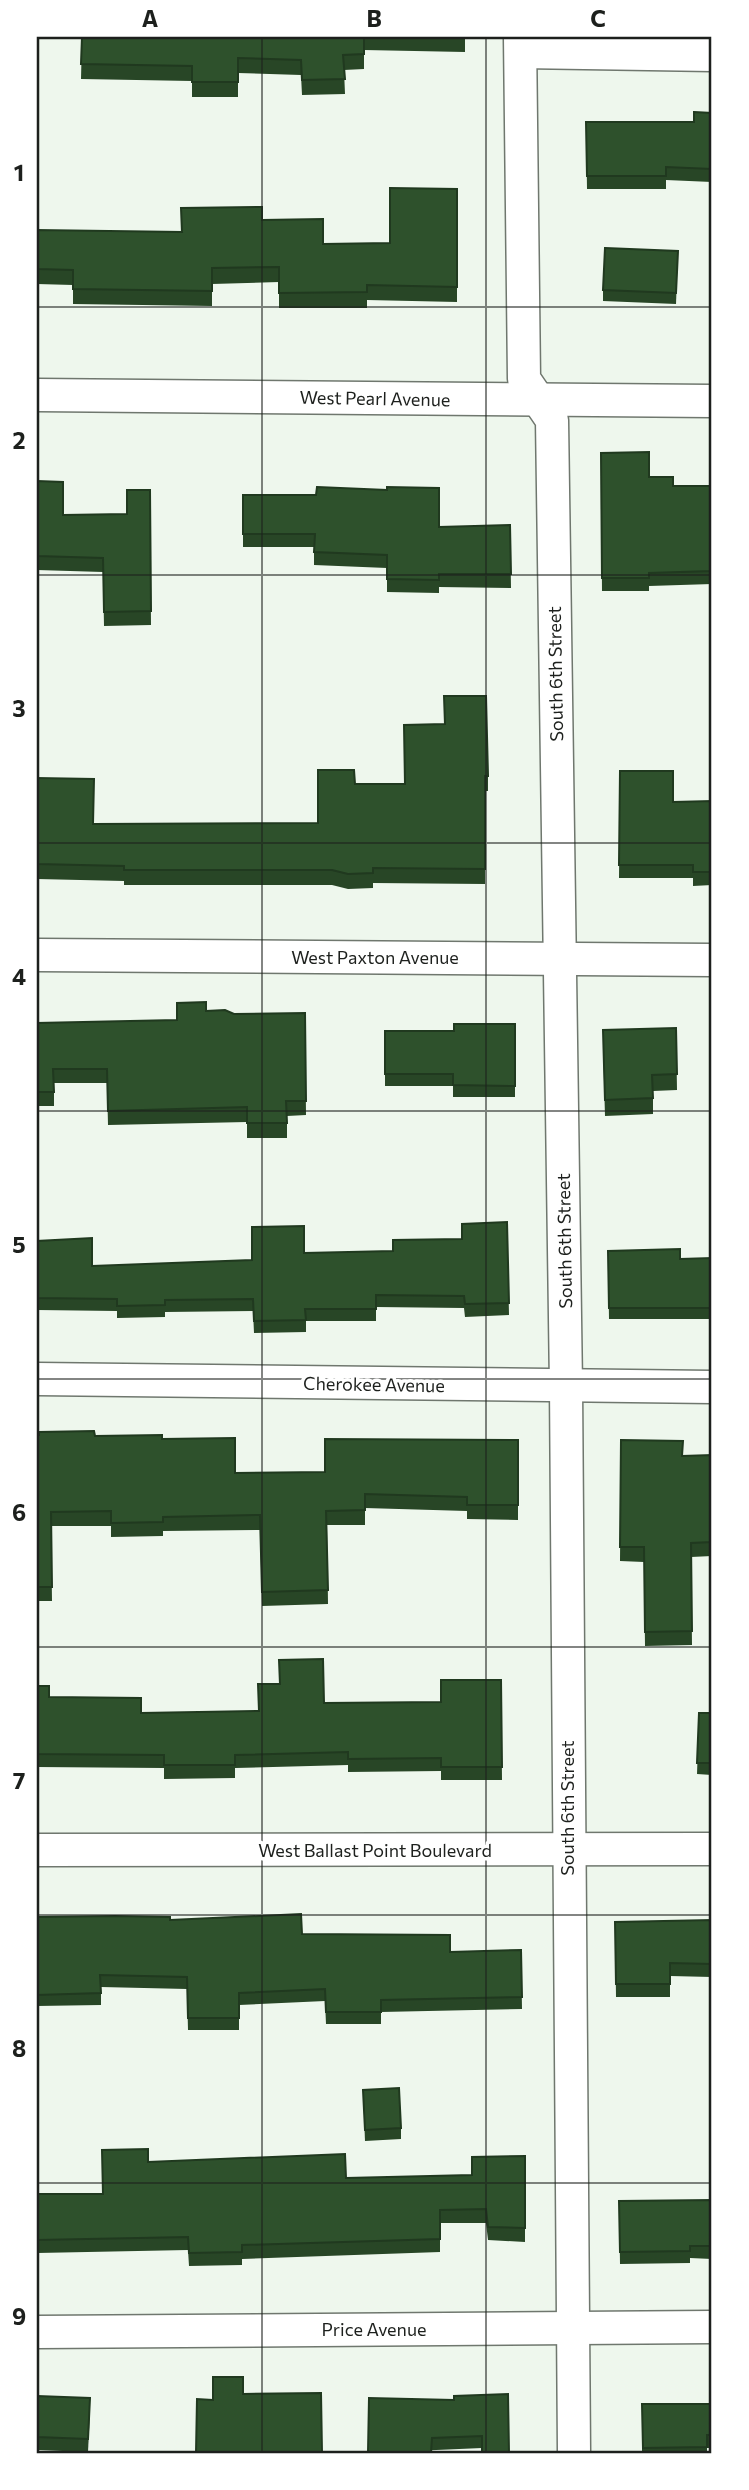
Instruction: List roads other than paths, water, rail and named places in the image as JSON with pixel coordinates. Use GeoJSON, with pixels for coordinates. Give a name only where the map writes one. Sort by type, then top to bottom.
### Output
{"type":"FeatureCollection","features":[{"type":"Feature","properties":{"kind":"street"},"geometry":{"type":"LineString","coordinates":[[521,45],[712,55]]}},
{"type":"Feature","properties":{"kind":"street","name":"South 6th Street"},"geometry":{"type":"LineString","coordinates":[[521,45],[524,379],[552,421],[566,1386],[567,1850],[574,2453]]}},
{"type":"Feature","properties":{"kind":"street","name":"West Pearl Avenue"},"geometry":{"type":"LineString","coordinates":[[37,395],[712,401]]}},
{"type":"Feature","properties":{"kind":"street","name":"West Paxton Avenue"},"geometry":{"type":"LineString","coordinates":[[37,955],[712,960]]}},
{"type":"Feature","properties":{"kind":"street","name":"Cherokee Avenue"},"geometry":{"type":"LineString","coordinates":[[37,1380],[712,1387]]}},
{"type":"Feature","properties":{"kind":"street","name":"West Ballast Point Boulevard"},"geometry":{"type":"LineString","coordinates":[[37,1850],[712,1849]]}},
{"type":"Feature","properties":{"kind":"street","name":"Price Avenue"},"geometry":{"type":"LineString","coordinates":[[37,2332],[712,2327]]}}]}
